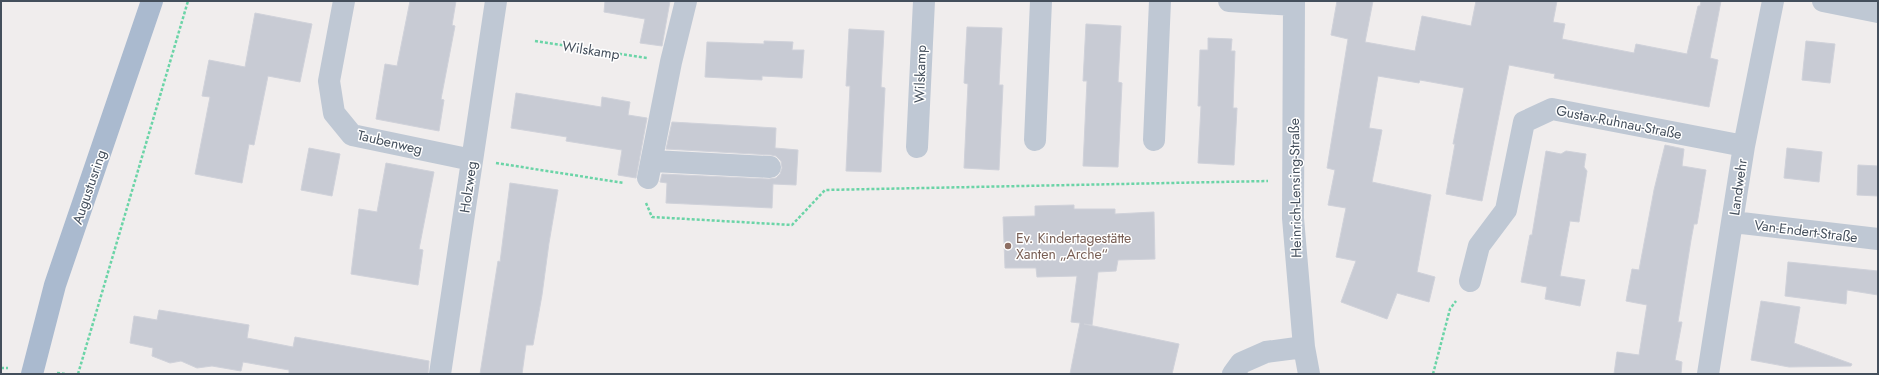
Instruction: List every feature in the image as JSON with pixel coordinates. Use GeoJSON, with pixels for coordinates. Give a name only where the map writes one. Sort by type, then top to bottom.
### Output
{"type":"FeatureCollection","features":[{"type":"Feature","properties":{"kind":"main road","name":"Augustusring"},"geometry":{"type":"LineString","coordinates":[[32,374],[55,285],[152,1]]}},
{"type":"Feature","properties":{"kind":"street","name":"Taubenweg"},"geometry":{"type":"LineString","coordinates":[[344,1],[329,81],[334,112],[352,134],[472,160]]}},
{"type":"Feature","properties":{"kind":"street","name":"Holzweg"},"geometry":{"type":"LineString","coordinates":[[440,374],[496,1]]}},
{"type":"Feature","properties":{"kind":"street"},"geometry":{"type":"LineString","coordinates":[[686,1],[646,175],[770,167]]}},
{"type":"Feature","properties":{"kind":"street","name":"Wilskamp"},"geometry":{"type":"LineString","coordinates":[[917,147],[924,1]]}},
{"type":"Feature","properties":{"kind":"street"},"geometry":{"type":"LineString","coordinates":[[1035,140],[1041,1]]}},
{"type":"Feature","properties":{"kind":"street"},"geometry":{"type":"LineString","coordinates":[[1154,140],[1160,1]]}},
{"type":"Feature","properties":{"kind":"street"},"geometry":{"type":"LineString","coordinates":[[1229,1],[1294,3]]}},
{"type":"Feature","properties":{"kind":"street","name":"Landwehr"},"geometry":{"type":"LineString","coordinates":[[1708,374],[1744,146],[1774,1]]}},
{"type":"Feature","properties":{"kind":"street"},"geometry":{"type":"LineString","coordinates":[[1823,1],[1878,12]]}},
{"type":"Feature","properties":{"kind":"street","name":"Heinrich-Lensing-Straße"},"geometry":{"type":"LineString","coordinates":[[1294,3],[1293,218],[1304,347],[1309,374]]}},
{"type":"Feature","properties":{"kind":"street","name":"Gustav-Ruhnau-Straße"},"geometry":{"type":"LineString","coordinates":[[1470,281],[1479,246],[1506,210],[1524,122],[1531,118],[1552,108],[1744,146]]}},
{"type":"Feature","properties":{"kind":"street","name":"Van-Endert-Straße"},"geometry":{"type":"LineString","coordinates":[[1733,222],[1878,240]]}},
{"type":"Feature","properties":{"kind":"street"},"geometry":{"type":"LineString","coordinates":[[1233,374],[1241,363],[1266,352],[1304,347]]}},
{"type":"Feature","properties":{"kind":"path"},"geometry":{"type":"LineString","coordinates":[[78,374],[188,1]]}},
{"type":"Feature","properties":{"kind":"path","name":"Wilskamp"},"geometry":{"type":"LineString","coordinates":[[535,41],[671,62]]}},
{"type":"Feature","properties":{"kind":"path"},"geometry":{"type":"LineString","coordinates":[[472,160],[646,175],[652,217],[792,225],[825,190],[1293,181]]}},
{"type":"Feature","properties":{"kind":"path"},"geometry":{"type":"LineString","coordinates":[[1433,374],[1450,309],[1470,281]]}},
{"type":"Feature","properties":{"kind":"building"},"geometry":{"type":"Polygon","coordinates":[[[410,1],[456,1],[452,25],[455,26],[441,99],[444,100],[439,131],[376,119],[385,64],[397,66],[410,1]]]}},
{"type":"Feature","properties":{"kind":"building"},"geometry":{"type":"Polygon","coordinates":[[[605,1],[670,1],[662,46],[640,43],[645,19],[604,12],[605,1]]]}},
{"type":"Feature","properties":{"kind":"building"},"geometry":{"type":"Polygon","coordinates":[[[1337,1],[1373,1],[1365,42],[1415,51],[1422,16],[1471,26],[1476,1],[1557,1],[1553,22],[1565,24],[1562,39],[1634,53],[1636,44],[1687,54],[1698,6],[1700,6],[1701,1],[1721,1],[1710,58],[1718,60],[1709,107],[1554,78],[1555,74],[1509,65],[1482,201],[1446,194],[1455,144],[1453,144],[1464,88],[1420,80],[1419,83],[1378,76],[1369,128],[1382,130],[1372,182],[1431,195],[1417,272],[1435,277],[1429,302],[1397,293],[1387,319],[1341,302],[1356,261],[1336,257],[1346,208],[1328,205],[1335,170],[1327,168],[1348,39],[1331,35],[1337,1]]]}},
{"type":"Feature","properties":{"kind":"building"},"geometry":{"type":"Polygon","coordinates":[[[255,13],[312,24],[300,82],[268,76],[254,145],[249,144],[242,183],[195,174],[210,97],[202,96],[209,60],[245,67],[255,13]]]}},
{"type":"Feature","properties":{"kind":"building"},"geometry":{"type":"Polygon","coordinates":[[[1086,24],[1121,26],[1118,82],[1122,83],[1118,167],[1083,166],[1087,81],[1083,81],[1086,24]]]}},
{"type":"Feature","properties":{"kind":"building"},"geometry":{"type":"Polygon","coordinates":[[[967,27],[1002,28],[999,85],[1003,85],[999,170],[964,168],[968,84],[964,83],[967,27]]]}},
{"type":"Feature","properties":{"kind":"building"},"geometry":{"type":"Polygon","coordinates":[[[849,29],[884,31],[881,87],[885,88],[881,172],[846,171],[850,86],[846,86],[849,29]]]}},
{"type":"Feature","properties":{"kind":"building"},"geometry":{"type":"Polygon","coordinates":[[[1208,38],[1232,39],[1231,51],[1235,51],[1233,108],[1237,108],[1234,165],[1198,163],[1201,106],[1198,106],[1200,50],[1208,50],[1208,38]]]}},
{"type":"Feature","properties":{"kind":"building"},"geometry":{"type":"Polygon","coordinates":[[[764,41],[793,42],[792,50],[804,50],[802,78],[762,76],[762,80],[705,77],[707,42],[764,44],[764,41]]]}},
{"type":"Feature","properties":{"kind":"building"},"geometry":{"type":"Polygon","coordinates":[[[1806,41],[1835,44],[1830,83],[1802,80],[1806,41]]]}},
{"type":"Feature","properties":{"kind":"building"},"geometry":{"type":"Polygon","coordinates":[[[516,93],[601,107],[602,97],[630,102],[628,115],[647,118],[636,178],[618,175],[622,150],[566,141],[567,137],[511,128],[516,93]]]}},
{"type":"Feature","properties":{"kind":"building"},"geometry":{"type":"Polygon","coordinates":[[[672,122],[776,128],[775,148],[798,150],[796,185],[773,184],[772,208],[666,203],[667,183],[660,182],[662,174],[769,179],[776,178],[780,174],[782,168],[781,161],[776,156],[771,155],[666,149],[672,122]]]}},
{"type":"Feature","properties":{"kind":"building"},"geometry":{"type":"Polygon","coordinates":[[[1665,145],[1684,149],[1682,166],[1706,170],[1697,224],[1694,224],[1691,240],[1678,322],[1682,322],[1675,360],[1682,362],[1681,374],[1614,374],[1617,352],[1639,355],[1647,305],[1626,301],[1632,269],[1639,270],[1654,190],[1665,145]]]}},
{"type":"Feature","properties":{"kind":"building"},"geometry":{"type":"Polygon","coordinates":[[[309,148],[340,154],[332,196],[301,190],[309,148]]]}},
{"type":"Feature","properties":{"kind":"building"},"geometry":{"type":"Polygon","coordinates":[[[1787,148],[1822,152],[1819,182],[1784,178],[1787,148]]]}},
{"type":"Feature","properties":{"kind":"building"},"geometry":{"type":"Polygon","coordinates":[[[1546,151],[1561,154],[1566,151],[1586,154],[1584,167],[1587,171],[1579,222],[1570,221],[1560,276],[1585,280],[1580,306],[1545,299],[1547,287],[1521,282],[1530,235],[1532,235],[1546,151]]]}},
{"type":"Feature","properties":{"kind":"building"},"geometry":{"type":"Polygon","coordinates":[[[386,163],[434,172],[419,249],[423,250],[418,285],[351,274],[359,209],[377,212],[386,163]]]}},
{"type":"Feature","properties":{"kind":"building"},"geometry":{"type":"Polygon","coordinates":[[[1858,165],[1878,166],[1878,196],[1857,195],[1858,165]]]}},
{"type":"Feature","properties":{"kind":"building"},"geometry":{"type":"Polygon","coordinates":[[[510,183],[558,190],[542,295],[533,345],[526,345],[522,374],[480,374],[498,261],[500,262],[510,183]]]}},
{"type":"Feature","properties":{"kind":"building"},"geometry":{"type":"Polygon","coordinates":[[[1074,205],[1074,209],[1115,209],[1115,214],[1154,212],[1155,259],[1118,260],[1116,271],[1098,272],[1092,325],[1084,324],[1179,344],[1172,374],[1070,374],[1080,323],[1071,322],[1077,276],[1037,277],[1036,268],[1005,268],[1003,217],[1035,216],[1035,206],[1074,205]]]}},
{"type":"Feature","properties":{"kind":"building"},"geometry":{"type":"Polygon","coordinates":[[[1788,262],[1878,271],[1878,295],[1847,290],[1846,304],[1785,296],[1788,262]]]}},
{"type":"Feature","properties":{"kind":"building"},"geometry":{"type":"Polygon","coordinates":[[[1761,301],[1800,307],[1794,343],[1852,364],[1851,366],[1789,367],[1751,360],[1761,301]]]}},
{"type":"Feature","properties":{"kind":"building"},"geometry":{"type":"Polygon","coordinates":[[[159,310],[249,325],[247,338],[293,347],[295,337],[429,361],[428,374],[289,374],[289,370],[243,362],[241,371],[212,366],[197,368],[181,361],[170,363],[152,356],[153,348],[130,343],[134,316],[157,320],[159,310]]]}},
{"type":"Feature","properties":{"kind":"place","name":"Ev. Kindertagestätte Xanten „Arche“"},"geometry":{"type":"Point","coordinates":[1008,246]}}]}
